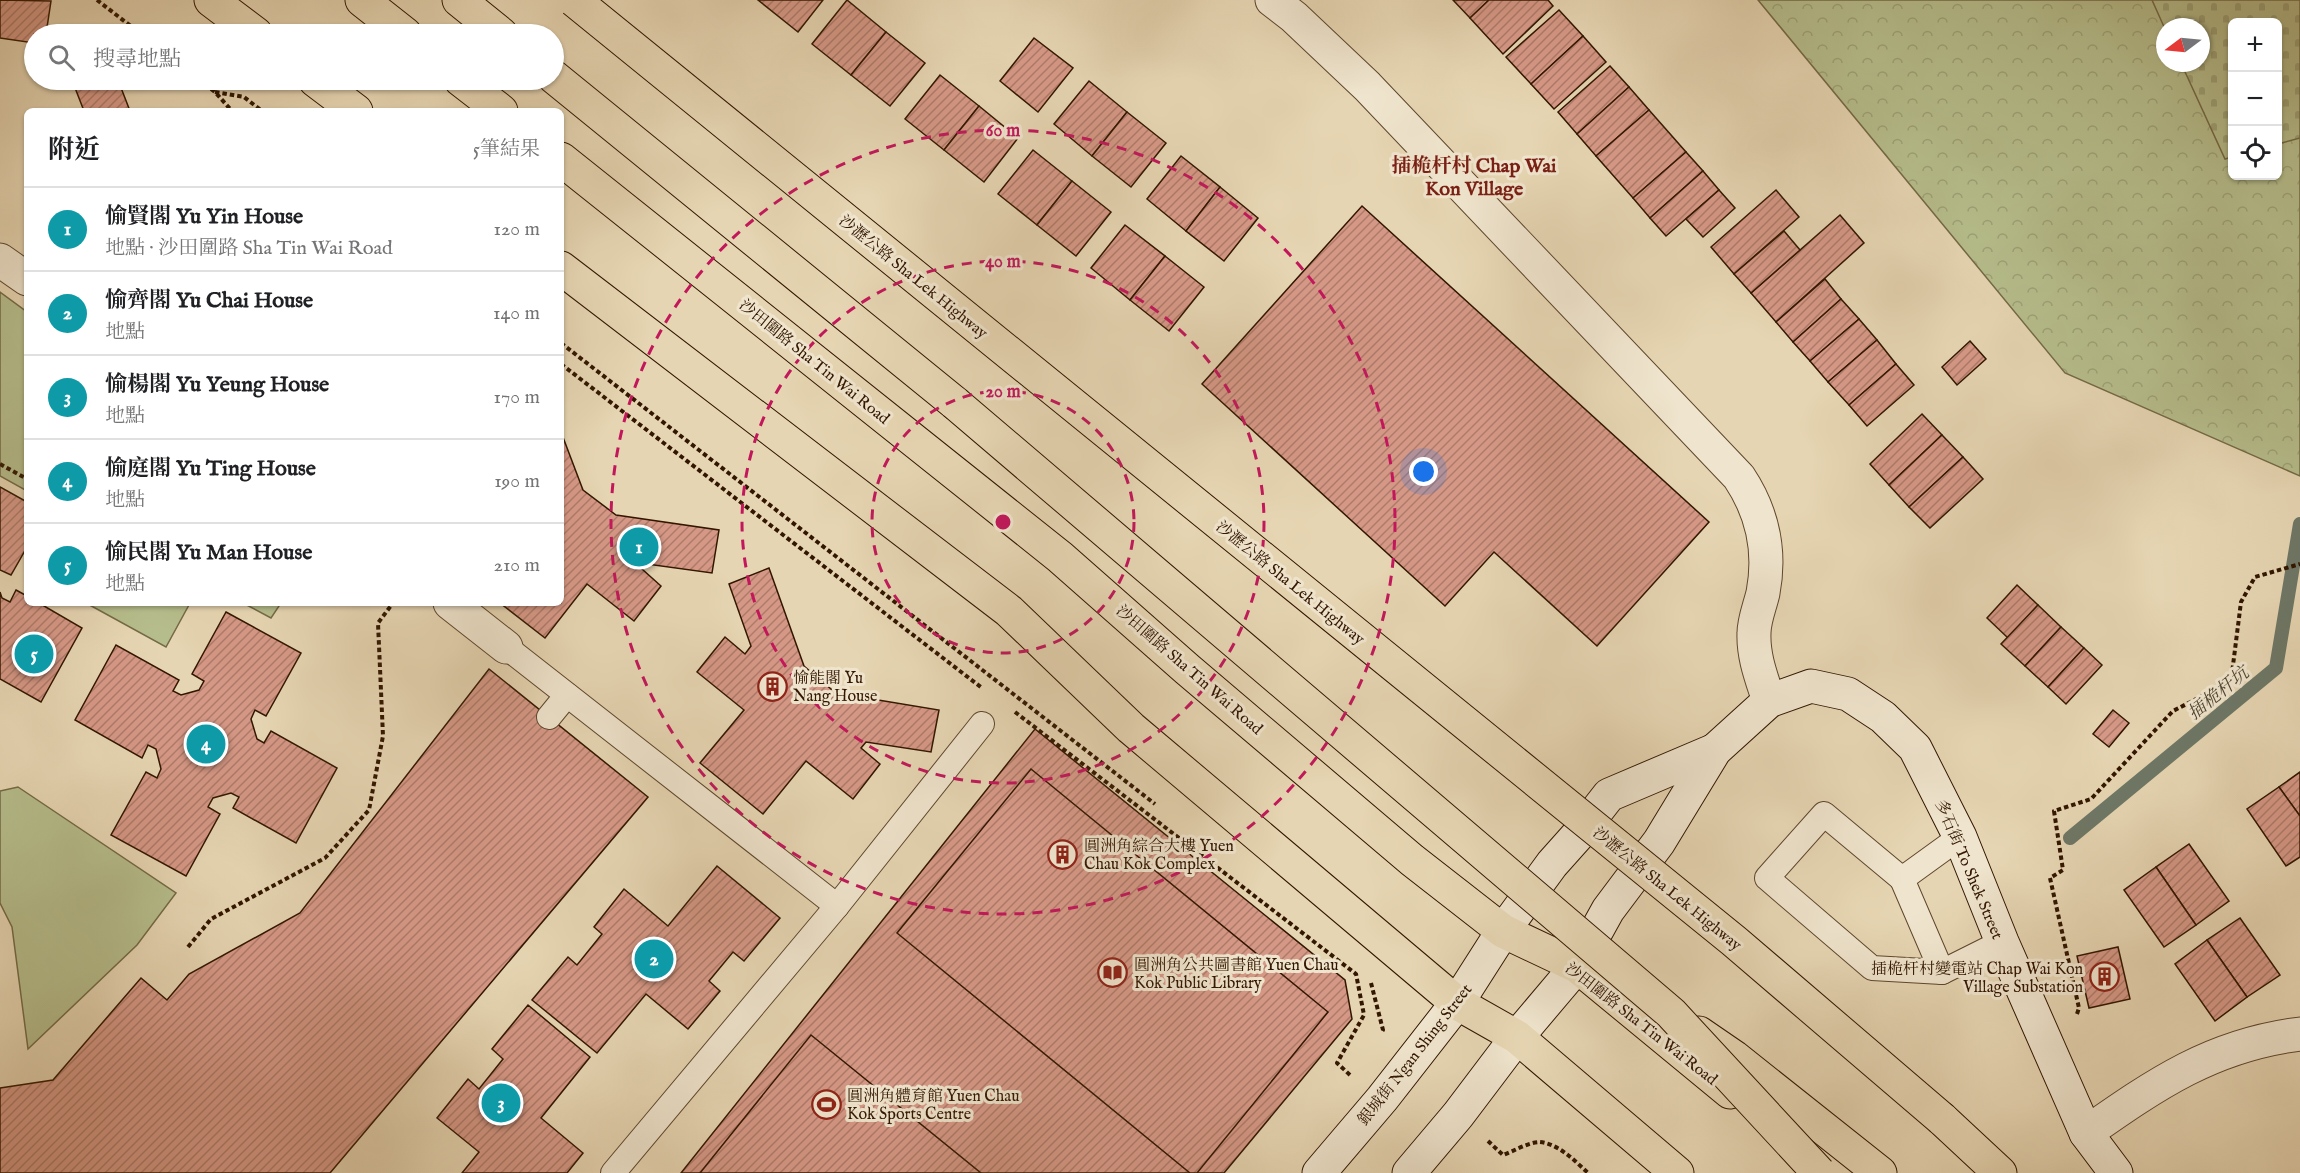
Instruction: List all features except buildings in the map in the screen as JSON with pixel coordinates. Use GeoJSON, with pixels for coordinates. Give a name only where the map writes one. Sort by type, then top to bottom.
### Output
{"type":"FeatureCollection","features":[{"type":"Feature","properties":{"kind":"main road"},"geometry":{"type":"LineString","coordinates":[[211,0],[243,24]]}},
{"type":"Feature","properties":{"kind":"main road"},"geometry":{"type":"LineString","coordinates":[[362,0],[392,24]]}},
{"type":"Feature","properties":{"kind":"main road"},"geometry":{"type":"LineString","coordinates":[[459,0],[489,24]]}},
{"type":"Feature","properties":{"kind":"main road","name":"沙瀝公路 Sha Lek Highway"},"geometry":{"type":"LineString","coordinates":[[574,0],[1734,941],[1942,1119],[2000,1173]]}},
{"type":"Feature","properties":{"kind":"main road"},"geometry":{"type":"LineString","coordinates":[[564,85],[955,403],[1671,1013],[1734,1057],[1880,1173]]}},
{"type":"Feature","properties":{"kind":"main road"},"geometry":{"type":"LineString","coordinates":[[328,90],[352,108]]}},
{"type":"Feature","properties":{"kind":"main road"},"geometry":{"type":"LineString","coordinates":[[474,90],[497,108]]}},
{"type":"Feature","properties":{"kind":"main road","name":"沙田圍路 Sha Tin Wai Road"},"geometry":{"type":"LineString","coordinates":[[564,161],[1060,556],[1187,669],[1412,860],[1503,931],[1577,966],[1764,1120],[1820,1173]]}},
{"type":"Feature","properties":{"kind":"main road"},"geometry":{"type":"LineString","coordinates":[[564,270],[1009,611],[1131,728],[1457,1003],[1517,1037],[1677,1173]]}},
{"type":"Feature","properties":{"kind":"main road"},"geometry":{"type":"LineString","coordinates":[[1671,1013],[1820,1173]]}},
{"type":"Feature","properties":{"kind":"street"},"geometry":{"type":"LineString","coordinates":[[1272,0],[1294,17],[1366,86],[1739,477],[1756,508],[1766,543],[1765,579],[1754,630],[1754,654],[1769,701]]}},
{"type":"Feature","properties":{"kind":"street"},"geometry":{"type":"LineString","coordinates":[[0,260],[24,277]]}},
{"type":"Feature","properties":{"kind":"street"},"geometry":{"type":"LineString","coordinates":[[454,606],[506,647]]}},
{"type":"Feature","properties":{"kind":"street","name":"多石街 To Shek Street"},"geometry":{"type":"LineString","coordinates":[[1577,966],[1608,910],[1659,842],[1715,750],[1769,701],[1811,686],[1848,694],[1883,717],[1915,748],[1960,837],[2002,942],[2086,1133],[2116,1173]]}},
{"type":"Feature","properties":{"kind":"street","name":"多石街 To Shek Street"},"geometry":{"type":"LineString","coordinates":[[1503,931],[1552,864],[1610,795],[1715,750]]}},
{"type":"Feature","properties":{"kind":"street","name":"銀城街 Ngan Shing Street"},"geometry":{"type":"LineString","coordinates":[[1318,1173],[1382,1098],[1457,1003],[1503,931]]}},
{"type":"Feature","properties":{"kind":"street"},"geometry":{"type":"LineString","coordinates":[[1409,1173],[1458,1115],[1517,1037],[1577,966]]}},
{"type":"Feature","properties":{"kind":"street"},"geometry":{"type":"LineString","coordinates":[[2086,1133],[2151,1087],[2197,1062],[2237,1047],[2300,1034]]}},
{"type":"Feature","properties":{"kind":"lane"},"geometry":{"type":"LineString","coordinates":[[506,647],[837,906]]}},
{"type":"Feature","properties":{"kind":"lane"},"geometry":{"type":"LineString","coordinates":[[549,717],[567,695]]}},
{"type":"Feature","properties":{"kind":"lane"},"geometry":{"type":"LineString","coordinates":[[613,1173],[837,906],[982,724]]}},
{"type":"Feature","properties":{"kind":"lane"},"geometry":{"type":"LineString","coordinates":[[1942,972],[1902,879],[1824,814],[1767,878],[1872,968],[1942,972],[2002,942]]}},
{"type":"Feature","properties":{"kind":"lane"},"geometry":{"type":"LineString","coordinates":[[1902,879],[1960,837]]}},
{"type":"Feature","properties":{"kind":"path"},"geometry":{"type":"LineString","coordinates":[[97,0],[128,24]]}},
{"type":"Feature","properties":{"kind":"path"},"geometry":{"type":"LineString","coordinates":[[212,90],[229,108]]}},
{"type":"Feature","properties":{"kind":"path"},"geometry":{"type":"LineString","coordinates":[[215,92],[244,97],[258,108]]}},
{"type":"Feature","properties":{"kind":"path"},"geometry":{"type":"LineString","coordinates":[[564,345],[1159,807]]}},
{"type":"Feature","properties":{"kind":"path"},"geometry":{"type":"LineString","coordinates":[[0,464],[24,477]]}},
{"type":"Feature","properties":{"kind":"path"},"geometry":{"type":"LineString","coordinates":[[2076,1019],[2079,1008],[2050,878],[2063,870],[2054,811],[2091,799],[2173,711],[2231,681],[2241,602],[2255,577],[2300,564]]}},
{"type":"Feature","properties":{"kind":"path"},"geometry":{"type":"LineString","coordinates":[[188,947],[211,919],[325,858],[369,810],[383,736],[378,622],[391,606]]}},
{"type":"Feature","properties":{"kind":"path"},"geometry":{"type":"LineString","coordinates":[[1370,979],[1383,1030],[1377,1040]]}},
{"type":"Feature","properties":{"kind":"path"},"geometry":{"type":"LineString","coordinates":[[1485,1138],[1503,1155],[1538,1142],[1563,1151],[1588,1173]]}},
{"type":"Feature","properties":{"kind":"green space"},"geometry":{"type":"Polygon","coordinates":[[[1758,0],[2300,0],[2300,476],[2065,373],[1758,0]]]}},
{"type":"Feature","properties":{"kind":"green space"},"geometry":{"type":"Polygon","coordinates":[[[2152,0],[2300,0],[2300,138],[2282,143],[2282,18],[2228,18],[2228,158],[2225,159],[2185,72],[2210,72],[2210,18],[2160,18],[2152,0]]]}},
{"type":"Feature","properties":{"kind":"green space"},"geometry":{"type":"Polygon","coordinates":[[[0,292],[24,310],[24,489],[0,476],[0,292]]]}},
{"type":"Feature","properties":{"kind":"green space"},"geometry":{"type":"Polygon","coordinates":[[[91,606],[188,606],[166,647],[91,606]]]}},
{"type":"Feature","properties":{"kind":"green space"},"geometry":{"type":"Polygon","coordinates":[[[249,606],[279,606],[271,618],[249,606]]]}},
{"type":"Feature","properties":{"kind":"green space"},"geometry":{"type":"Polygon","coordinates":[[[18,787],[176,893],[137,945],[28,1049],[12,927],[0,903],[0,791],[18,787]]]}},
{"type":"Feature","properties":{"kind":"waterway","name":"插桅杆坑"},"geometry":{"type":"LineString","coordinates":[[2070,838],[2276,668],[2300,524]]}},
{"type":"Feature","properties":{"kind":"place","name":"愉賢閣 Yu Yin House"},"geometry":{"type":"Point","coordinates":[639,547]}},
{"type":"Feature","properties":{"kind":"place","name":"愉民閣 Yu Man House"},"geometry":{"type":"Point","coordinates":[34,654]}},
{"type":"Feature","properties":{"kind":"place","name":"愉能閣 Yu Nang House"},"geometry":{"type":"Point","coordinates":[772,686]}},
{"type":"Feature","properties":{"kind":"place","name":"愉庭閣 Yu Ting House"},"geometry":{"type":"Point","coordinates":[206,744]}},
{"type":"Feature","properties":{"kind":"place","name":"圓洲角綜合大樓 Yuen Chau Kok Complex"},"geometry":{"type":"Point","coordinates":[1063,854]}},
{"type":"Feature","properties":{"kind":"place","name":"愉齊閣 Yu Chai House"},"geometry":{"type":"Point","coordinates":[654,959]}},
{"type":"Feature","properties":{"kind":"place","name":"圓洲角公共圖書館 Yuen Chau Kok Public Library"},"geometry":{"type":"Point","coordinates":[1113,973]}},
{"type":"Feature","properties":{"kind":"place","name":"插桅杆村變電站 Chap Wai Kon Village Substation"},"geometry":{"type":"Point","coordinates":[2104,977]}},
{"type":"Feature","properties":{"kind":"place","name":"愉楊閣 Yu Yeung House"},"geometry":{"type":"Point","coordinates":[501,1103]}},
{"type":"Feature","properties":{"kind":"place","name":"圓洲角體育館 Yuen Chau Kok Sports Centre"},"geometry":{"type":"Point","coordinates":[826,1104]}},
{"type":"Feature","properties":{"kind":"district","name":"插桅杆村 Chap Wai Kon Village"},"geometry":{"type":"Point","coordinates":[1474,176]}}]}
